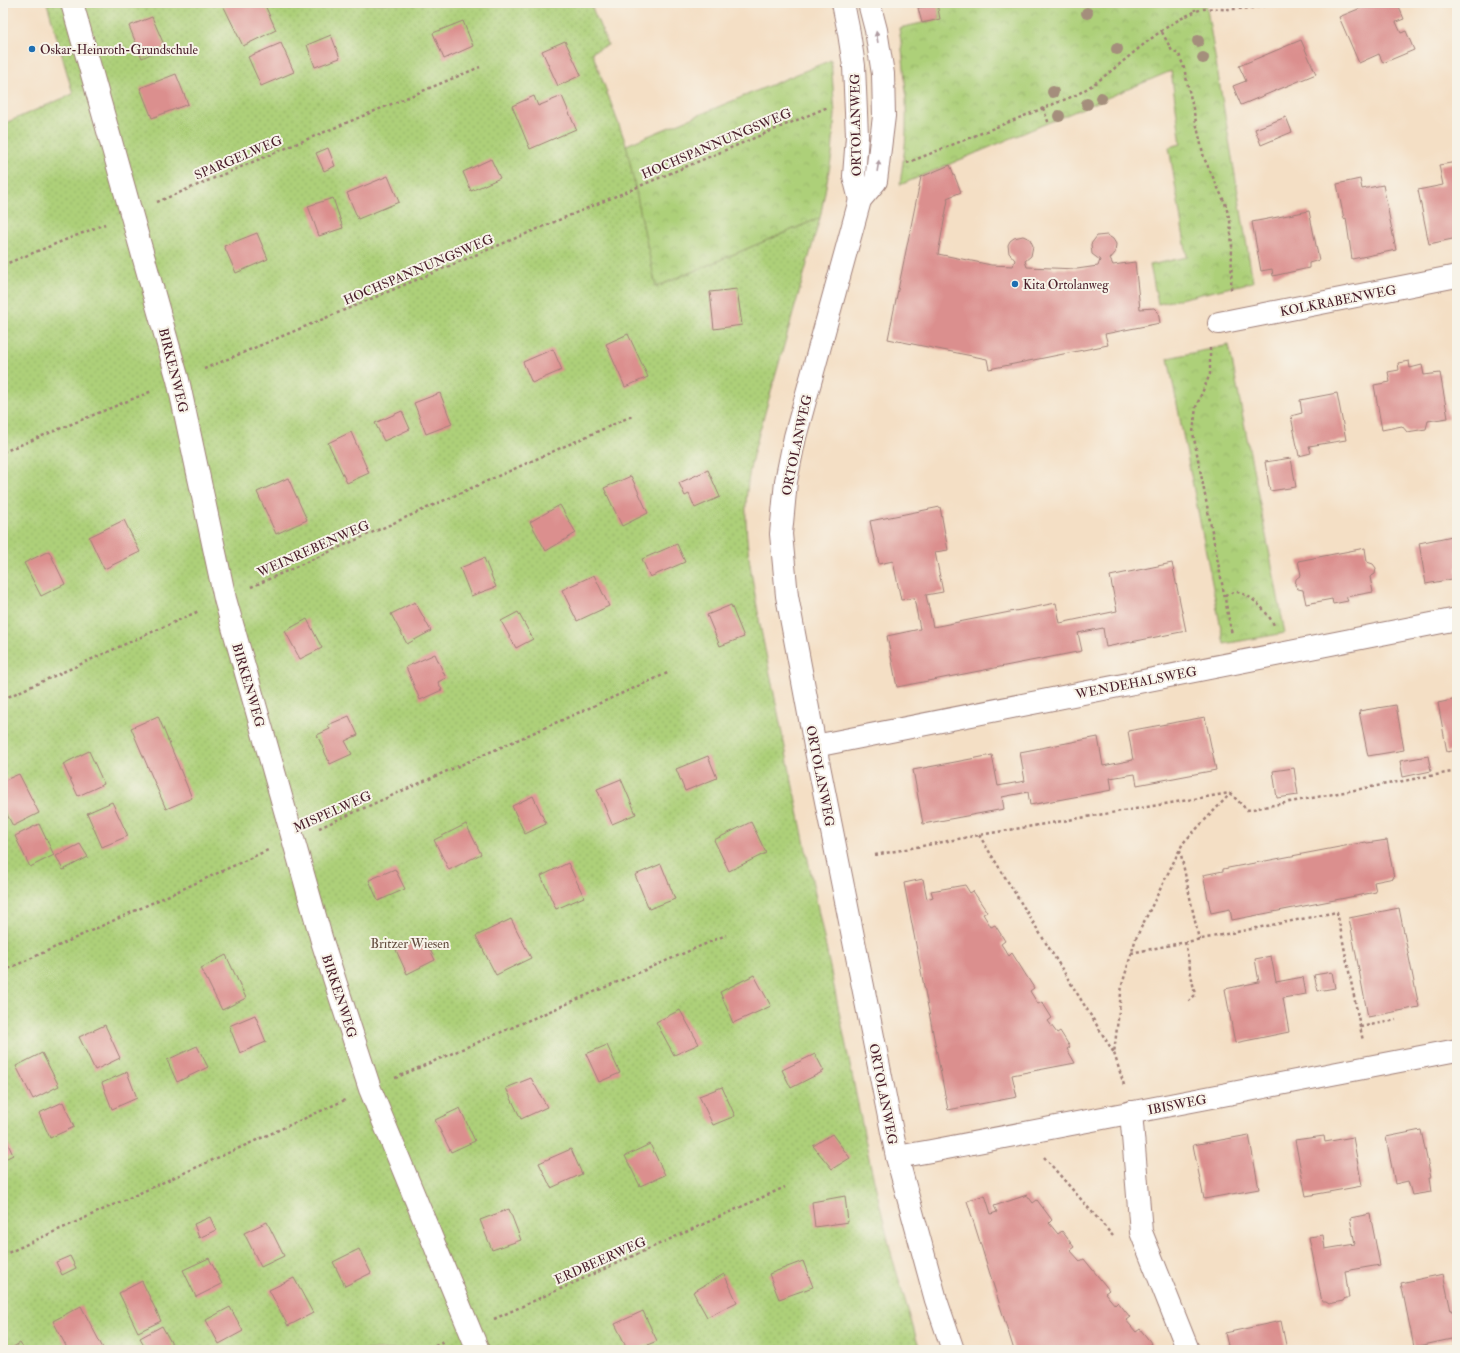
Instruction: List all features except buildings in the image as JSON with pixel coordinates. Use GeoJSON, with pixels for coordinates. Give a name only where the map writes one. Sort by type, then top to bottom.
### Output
{"type":"FeatureCollection","features":[{"type":"Feature","properties":{"kind":"street","name":"BIRKENWEG"},"geometry":{"type":"LineString","coordinates":[[72,3],[178,380],[225,599],[322,941],[370,1089],[478,1350]]}},
{"type":"Feature","properties":{"kind":"street","name":"ORTOLANWEG"},"geometry":{"type":"LineString","coordinates":[[843,3],[854,66],[857,136],[854,176],[860,200]]}},
{"type":"Feature","properties":{"kind":"street","name":"ORTOLANWEG"},"geometry":{"type":"LineString","coordinates":[[870,3],[883,74],[884,116],[876,181],[860,200],[795,437],[786,481],[781,534],[787,596],[815,746],[897,1157],[936,1300],[953,1350]]}},
{"type":"Feature","properties":{"kind":"street","name":"KOLKRABENWEG"},"geometry":{"type":"LineString","coordinates":[[1219,322],[1457,276]]}},
{"type":"Feature","properties":{"kind":"street","name":"WENDEHALSWEG"},"geometry":{"type":"LineString","coordinates":[[815,746],[1457,619]]}},
{"type":"Feature","properties":{"kind":"street","name":"IBISWEG"},"geometry":{"type":"LineString","coordinates":[[897,1157],[1457,1050]]}},
{"type":"Feature","properties":{"kind":"street"},"geometry":{"type":"LineString","coordinates":[[1131,1112],[1141,1232],[1188,1350]]}},
{"type":"Feature","properties":{"kind":"path"},"geometry":{"type":"LineString","coordinates":[[1194,3],[1195,12]]}},
{"type":"Feature","properties":{"kind":"path"},"geometry":{"type":"LineString","coordinates":[[902,165],[1076,95],[1090,87],[1162,32],[1206,7],[1228,9],[1263,7],[1275,3]]}},
{"type":"Feature","properties":{"kind":"path"},"geometry":{"type":"LineString","coordinates":[[1162,32],[1172,51],[1179,54],[1184,68],[1204,158],[1225,203],[1230,221],[1232,246],[1231,291],[1210,346],[1210,374],[1196,407],[1193,433],[1233,638]]}},
{"type":"Feature","properties":{"kind":"path","name":"SPARGELWEG"},"geometry":{"type":"LineString","coordinates":[[3,265],[480,67]]}},
{"type":"Feature","properties":{"kind":"path","name":"HOCHSPANNUNGSWEG"},"geometry":{"type":"LineString","coordinates":[[3,452],[832,105]]}},
{"type":"Feature","properties":{"kind":"path"},"geometry":{"type":"LineString","coordinates":[[1043,108],[1049,124]]}},
{"type":"Feature","properties":{"kind":"path","name":"WEINREBENWEG"},"geometry":{"type":"LineString","coordinates":[[3,699],[632,416]]}},
{"type":"Feature","properties":{"kind":"path"},"geometry":{"type":"LineString","coordinates":[[1225,595],[1236,592],[1250,598],[1261,607],[1272,621],[1277,633]]}},
{"type":"Feature","properties":{"kind":"path","name":"MISPELWEG"},"geometry":{"type":"LineString","coordinates":[[3,971],[292,839],[670,672]]}},
{"type":"Feature","properties":{"kind":"path"},"geometry":{"type":"LineString","coordinates":[[1230,793],[1247,810],[1457,771]]}},
{"type":"Feature","properties":{"kind":"path"},"geometry":{"type":"LineString","coordinates":[[875,855],[979,835],[1230,793]]}},
{"type":"Feature","properties":{"kind":"path"},"geometry":{"type":"LineString","coordinates":[[1114,1053],[1122,985],[1136,938],[1183,843],[1230,793]]}},
{"type":"Feature","properties":{"kind":"path"},"geometry":{"type":"LineString","coordinates":[[979,835],[1114,1053],[1125,1088]]}},
{"type":"Feature","properties":{"kind":"path"},"geometry":{"type":"LineString","coordinates":[[1180,850],[1199,940]]}},
{"type":"Feature","properties":{"kind":"path"},"geometry":{"type":"LineString","coordinates":[[1131,953],[1337,912],[1363,1042]]}},
{"type":"Feature","properties":{"kind":"path"},"geometry":{"type":"LineString","coordinates":[[1185,942],[1195,995],[1188,1002]]}},
{"type":"Feature","properties":{"kind":"path"},"geometry":{"type":"LineString","coordinates":[[1360,1027],[1396,1020]]}},
{"type":"Feature","properties":{"kind":"path"},"geometry":{"type":"LineString","coordinates":[[1043,1156],[1114,1238]]}},
{"type":"Feature","properties":{"kind":"path","name":"ERDBEERWEG"},"geometry":{"type":"LineString","coordinates":[[424,1350],[785,1187]]}},
{"type":"Feature","properties":{"kind":"green space","name":"Britzer Wiesen"},"geometry":{"type":"Polygon","coordinates":[[[47,3],[590,3],[608,45],[592,52],[626,144],[656,287],[820,218],[753,455],[746,496],[747,535],[760,625],[870,1163],[892,1257],[920,1350],[3,1350],[3,124],[73,94],[47,3]]]}},
{"type":"Feature","properties":{"kind":"green space"},"geometry":{"type":"Polygon","coordinates":[[[936,3],[1206,3],[1253,282],[1158,304],[1150,265],[1187,257],[1169,147],[1181,144],[1171,71],[900,185],[905,141],[906,102],[905,77],[899,28],[940,19],[936,3]]]}},
{"type":"Feature","properties":{"kind":"green space"},"geometry":{"type":"Polygon","coordinates":[[[831,60],[835,114],[832,155],[820,218],[656,287],[176,332],[831,60]]]}},
{"type":"Feature","properties":{"kind":"green space"},"geometry":{"type":"Polygon","coordinates":[[[1229,345],[1285,633],[1224,644],[1168,358],[1229,345]]]}},
{"type":"Feature","properties":{"kind":"place","name":"Oskar-Heinroth-Grundschule"},"geometry":{"type":"Point","coordinates":[32,49]}},
{"type":"Feature","properties":{"kind":"place","name":"Kita Ortolanweg"},"geometry":{"type":"Point","coordinates":[1015,284]}}]}
